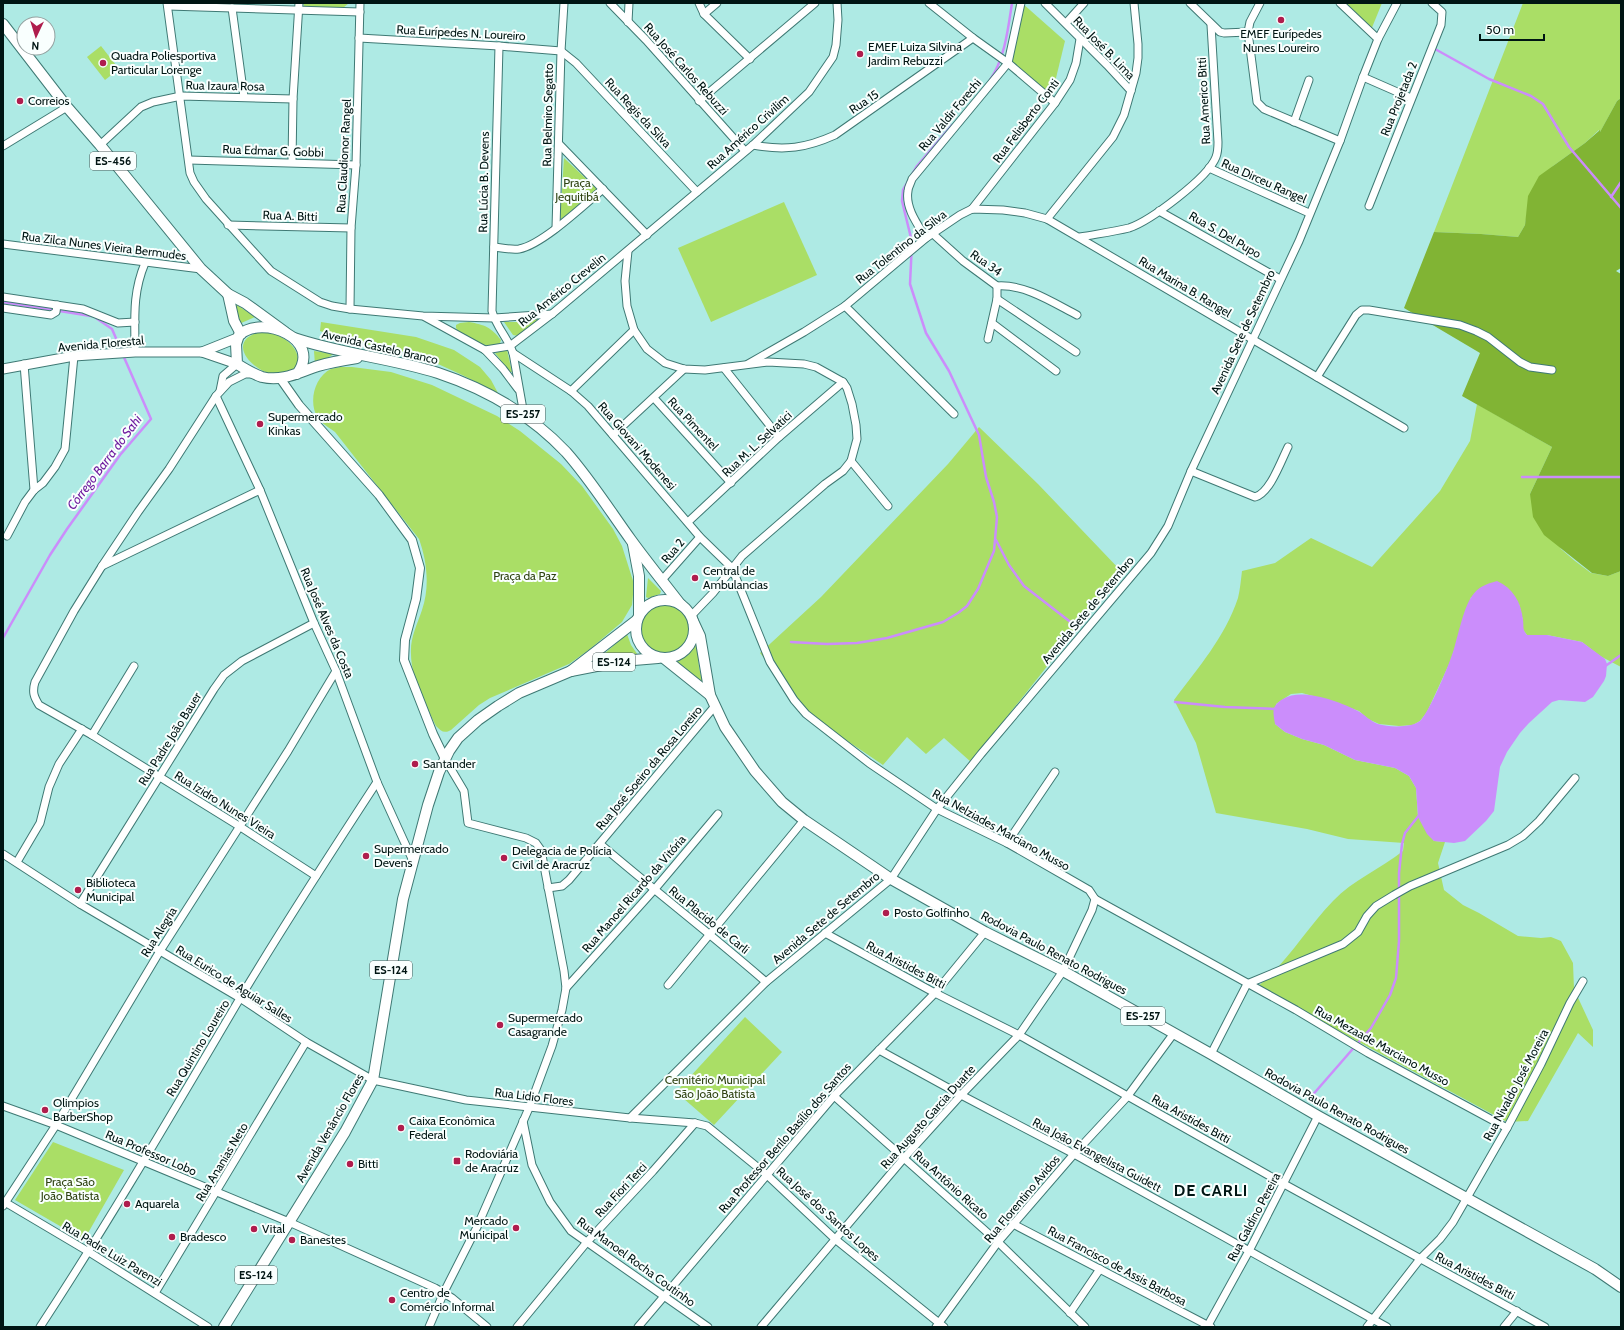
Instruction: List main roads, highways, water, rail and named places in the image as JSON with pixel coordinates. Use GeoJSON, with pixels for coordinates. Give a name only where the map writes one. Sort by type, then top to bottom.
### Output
{"type":"FeatureCollection","features":[{"type":"Feature","properties":{"kind":"main road","name":"ES-456"},"geometry":{"type":"LineString","coordinates":[[3,24],[67,107],[100,145],[201,269],[228,294]]}},
{"type":"Feature","properties":{"kind":"main road"},"geometry":{"type":"LineString","coordinates":[[228,294],[245,303],[294,338],[300,345],[303,355],[302,366],[297,374]]}},
{"type":"Feature","properties":{"kind":"main road"},"geometry":{"type":"LineString","coordinates":[[228,294],[239,336]]}},
{"type":"Feature","properties":{"kind":"main road"},"geometry":{"type":"LineString","coordinates":[[238,364],[236,344],[239,336],[250,329],[265,328],[285,332]]}},
{"type":"Feature","properties":{"kind":"main road","name":"Avenida Florestal"},"geometry":{"type":"LineString","coordinates":[[202,352],[239,336]]}},
{"type":"Feature","properties":{"kind":"main road","name":"Avenida Castelo Branco"},"geometry":{"type":"LineString","coordinates":[[294,338],[316,345],[409,364],[439,373],[500,400],[524,415],[566,452],[632,542],[681,605]]}},
{"type":"Feature","properties":{"kind":"main road","name":"Avenida Florestal"},"geometry":{"type":"LineString","coordinates":[[3,369],[74,356],[135,352],[202,352],[238,364]]}},
{"type":"Feature","properties":{"kind":"main road","name":"ES-257"},"geometry":{"type":"LineString","coordinates":[[238,364],[262,377],[280,378],[319,366],[365,356]]}},
{"type":"Feature","properties":{"kind":"main road","name":"Avenida Castelo Branco"},"geometry":{"type":"LineString","coordinates":[[632,542],[639,576],[638,618]]}},
{"type":"Feature","properties":{"kind":"main road"},"geometry":{"type":"LineString","coordinates":[[670,600],[681,605],[692,618],[694,633],[687,649],[677,656],[662,658],[650,655],[639,644],[636,636],[635,628],[638,618],[646,606],[658,601],[670,600]]}},
{"type":"Feature","properties":{"kind":"main road","name":"ES-124"},"geometry":{"type":"LineString","coordinates":[[571,671],[638,618]]}},
{"type":"Feature","properties":{"kind":"main road","name":"ES-257"},"geometry":{"type":"LineString","coordinates":[[692,618],[700,636],[710,695]]}},
{"type":"Feature","properties":{"kind":"main road"},"geometry":{"type":"LineString","coordinates":[[662,658],[710,695]]}},
{"type":"Feature","properties":{"kind":"main road","name":"ES-124"},"geometry":{"type":"LineString","coordinates":[[571,671],[622,661],[662,658]]}},
{"type":"Feature","properties":{"kind":"main road","name":"Avenida Venâncio Flores"},"geometry":{"type":"LineString","coordinates":[[224,1327],[345,1132],[374,1080],[398,927],[428,805],[445,759],[458,738],[466,730],[498,706],[519,693],[571,671]]}},
{"type":"Feature","properties":{"kind":"main road","name":"Rodovia Paulo Renato Rodrigues"},"geometry":{"type":"LineString","coordinates":[[710,695],[714,706],[736,745],[755,771],[782,802],[804,820],[891,878],[985,932],[1063,971],[1174,1033],[1318,1116],[1595,1269],[1621,1287]]}},
{"type":"Feature","properties":{"kind":"waterway"},"geometry":{"type":"LineString","coordinates":[[990,80],[1002,53],[1012,3]]}},
{"type":"Feature","properties":{"kind":"waterway"},"geometry":{"type":"LineString","coordinates":[[1435,49],[1489,79],[1531,96],[1543,104],[1569,147],[1621,208]]}},
{"type":"Feature","properties":{"kind":"waterway"},"geometry":{"type":"LineString","coordinates":[[791,642],[827,644],[857,643],[887,638],[943,622],[967,606],[978,589],[994,551],[997,517],[986,477],[979,435],[949,371],[926,333],[910,284],[912,242],[902,201],[903,190],[917,166],[952,125]]}},
{"type":"Feature","properties":{"kind":"waterway"},"geometry":{"type":"LineString","coordinates":[[1611,197],[1621,182]]}},
{"type":"Feature","properties":{"kind":"waterway","name":"Córrego Barra do Sahi"},"geometry":{"type":"LineString","coordinates":[[3,302],[91,316]]}},
{"type":"Feature","properties":{"kind":"waterway","name":"Córrego Barra do Sahi"},"geometry":{"type":"LineString","coordinates":[[96,318],[112,329],[121,350]]}},
{"type":"Feature","properties":{"kind":"waterway","name":"Córrego Barra do Sahi"},"geometry":{"type":"LineString","coordinates":[[3,638],[50,555],[67,529],[120,455],[151,419],[123,355]]}},
{"type":"Feature","properties":{"kind":"waterway"},"geometry":{"type":"LineString","coordinates":[[1522,477],[1621,477]]}},
{"type":"Feature","properties":{"kind":"waterway"},"geometry":{"type":"LineString","coordinates":[[996,540],[1009,565],[1024,586],[1073,624]]}},
{"type":"Feature","properties":{"kind":"waterway"},"geometry":{"type":"LineString","coordinates":[[1604,667],[1621,655]]}},
{"type":"Feature","properties":{"kind":"waterway"},"geometry":{"type":"LineString","coordinates":[[1175,702],[1225,707],[1276,709]]}},
{"type":"Feature","properties":{"kind":"waterway"},"geometry":{"type":"LineString","coordinates":[[1310,1098],[1371,1028],[1390,995],[1396,978],[1399,941],[1399,873],[1402,844],[1405,833],[1420,814]]}},
{"type":"Feature","properties":{"kind":"place","name":"EMEF Eurípedes Nunes Loureiro"},"geometry":{"type":"Point","coordinates":[1281,20]}},
{"type":"Feature","properties":{"kind":"place","name":"EMEF Luiza Silvina Jardim Rebuzzi"},"geometry":{"type":"Point","coordinates":[860,54]}},
{"type":"Feature","properties":{"kind":"place","name":"Quadra Poliesportiva Particular Lorenge"},"geometry":{"type":"Point","coordinates":[103,63]}},
{"type":"Feature","properties":{"kind":"place","name":"Correios"},"geometry":{"type":"Point","coordinates":[20,101]}},
{"type":"Feature","properties":{"kind":"place","name":"Supermercado Kinkas"},"geometry":{"type":"Point","coordinates":[260,424]}},
{"type":"Feature","properties":{"kind":"place","name":"Central de Ambulancias"},"geometry":{"type":"Point","coordinates":[695,578]}},
{"type":"Feature","properties":{"kind":"place","name":"Santander"},"geometry":{"type":"Point","coordinates":[415,764]}},
{"type":"Feature","properties":{"kind":"place","name":"Supermercado Devens"},"geometry":{"type":"Point","coordinates":[366,856]}},
{"type":"Feature","properties":{"kind":"place","name":"Delegacia de Polícia Civil de Aracruz"},"geometry":{"type":"Point","coordinates":[504,858]}},
{"type":"Feature","properties":{"kind":"place","name":"Biblioteca Municipal"},"geometry":{"type":"Point","coordinates":[78,890]}},
{"type":"Feature","properties":{"kind":"place","name":"Posto Golfinho"},"geometry":{"type":"Point","coordinates":[886,913]}},
{"type":"Feature","properties":{"kind":"place","name":"Supermercado Casagrande"},"geometry":{"type":"Point","coordinates":[500,1025]}},
{"type":"Feature","properties":{"kind":"place","name":"Olimpios BarberShop"},"geometry":{"type":"Point","coordinates":[45,1110]}},
{"type":"Feature","properties":{"kind":"place","name":"Caixa Econômica Federal"},"geometry":{"type":"Point","coordinates":[401,1128]}},
{"type":"Feature","properties":{"kind":"place","name":"Rodoviária de Aracruz"},"geometry":{"type":"Point","coordinates":[457,1161]}},
{"type":"Feature","properties":{"kind":"place","name":"Bitti"},"geometry":{"type":"Point","coordinates":[350,1164]}},
{"type":"Feature","properties":{"kind":"place","name":"Aquarela"},"geometry":{"type":"Point","coordinates":[127,1204]}},
{"type":"Feature","properties":{"kind":"place","name":"Mercado Municipal"},"geometry":{"type":"Point","coordinates":[516,1228]}},
{"type":"Feature","properties":{"kind":"place","name":"Vital"},"geometry":{"type":"Point","coordinates":[254,1229]}},
{"type":"Feature","properties":{"kind":"place","name":"Bradesco"},"geometry":{"type":"Point","coordinates":[172,1237]}},
{"type":"Feature","properties":{"kind":"place","name":"Banestes"},"geometry":{"type":"Point","coordinates":[292,1240]}},
{"type":"Feature","properties":{"kind":"place","name":"Centro de Comércio Informal"},"geometry":{"type":"Point","coordinates":[392,1300]}},
{"type":"Feature","properties":{"kind":"district","name":"DE CARLI"},"geometry":{"type":"Point","coordinates":[1211,1190]}},
{"type":"Feature","properties":{"kind":"park label","name":"Praça Jequitibá"},"geometry":{"type":"Point","coordinates":[577,190]}},
{"type":"Feature","properties":{"kind":"park label","name":"Praça da Paz"},"geometry":{"type":"Point","coordinates":[525,576]}},
{"type":"Feature","properties":{"kind":"park label","name":"Cemitério Municipal São João Batista"},"geometry":{"type":"Point","coordinates":[715,1087]}},
{"type":"Feature","properties":{"kind":"park label","name":"Praça São João Batista"},"geometry":{"type":"Point","coordinates":[70,1189]}}]}
